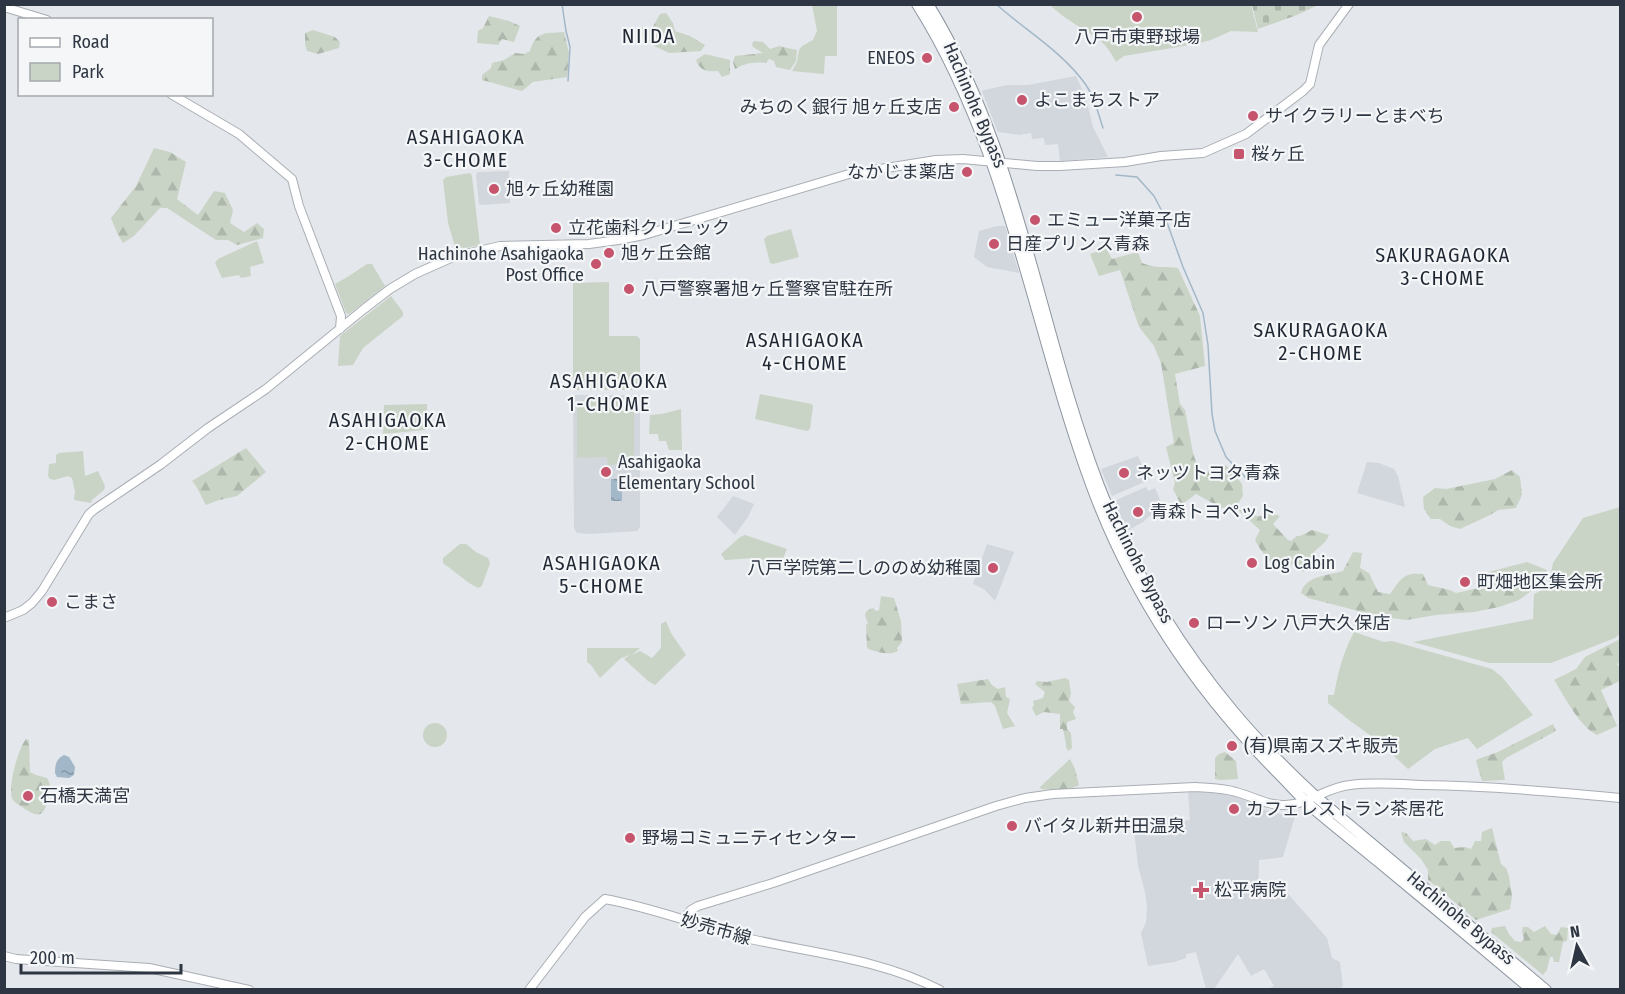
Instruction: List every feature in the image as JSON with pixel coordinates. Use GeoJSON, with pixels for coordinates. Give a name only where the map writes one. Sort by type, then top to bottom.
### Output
{"type":"FeatureCollection","features":[{"type":"Feature","properties":{"kind":"highway","name":"Hachinohe Bypass"},"geometry":{"type":"LineString","coordinates":[[917,4],[964,93],[995,162]]}},
{"type":"Feature","properties":{"kind":"highway","name":"Hachinohe Bypass"},"geometry":{"type":"LineString","coordinates":[[928,4],[973,90],[1082,458],[1128,567],[1151,611],[1181,659],[1242,735],[1310,798],[1532,990]]}},
{"type":"Feature","properties":{"kind":"highway","name":"Hachinohe Bypass"},"geometry":{"type":"LineString","coordinates":[[1310,798],[1546,990]]}},
{"type":"Feature","properties":{"kind":"street"},"geometry":{"type":"LineString","coordinates":[[4,618],[23,610],[37,597],[95,508],[160,465],[208,428],[266,389],[390,289],[441,261],[500,246],[589,244],[644,235],[849,174],[943,159],[1037,166],[1125,162],[1161,156],[1203,153],[1246,134],[1303,92],[1310,84],[1319,45],[1349,4]]}},
{"type":"Feature","properties":{"kind":"street"},"geometry":{"type":"LineString","coordinates":[[4,7],[40,18]]}},
{"type":"Feature","properties":{"kind":"street"},"geometry":{"type":"LineString","coordinates":[[174,96],[239,134],[292,179],[299,206],[341,316],[340,329]]}},
{"type":"Feature","properties":{"kind":"street"},"geometry":{"type":"LineString","coordinates":[[684,919],[691,910],[698,906],[780,881],[985,810],[1025,798],[1053,794],[1216,788],[1283,806],[1347,785],[1394,784],[1518,788],[1620,798]]}},
{"type":"Feature","properties":{"kind":"street","name":"妙売市線"},"geometry":{"type":"LineString","coordinates":[[529,990],[585,917],[605,899],[684,919],[739,937],[889,970],[917,979],[940,990]]}},
{"type":"Feature","properties":{"kind":"street"},"geometry":{"type":"LineString","coordinates":[[4,956],[15,959],[149,968],[249,990]]}},
{"type":"Feature","properties":{"kind":"shaded area"},"geometry":{"type":"Polygon","coordinates":[[[1076,76],[1086,98],[1093,127],[1108,157],[1060,161],[1058,144],[1045,145],[1044,138],[1032,139],[1031,133],[1019,135],[998,132],[982,91],[1008,85],[1028,85],[1076,76]]]}},
{"type":"Feature","properties":{"kind":"shaded area","name":"旭ヶ丘幼稚園"},"geometry":{"type":"Polygon","coordinates":[[[509,171],[510,203],[479,204],[476,175],[478,172],[509,171]]]}},
{"type":"Feature","properties":{"kind":"shaded area","name":"日産プリンス青森"},"geometry":{"type":"Polygon","coordinates":[[[1005,226],[1019,273],[987,267],[974,257],[979,231],[1005,226]]]}},
{"type":"Feature","properties":{"kind":"shaded area","name":"Asahigaoka Elementary School"},"geometry":{"type":"Polygon","coordinates":[[[573,395],[640,395],[640,527],[637,531],[591,534],[577,533],[574,528],[573,395]]]}},
{"type":"Feature","properties":{"kind":"shaded area","name":"ネッツトヨタ青森"},"geometry":{"type":"Polygon","coordinates":[[[1138,456],[1149,480],[1112,496],[1101,469],[1138,456]]]}},
{"type":"Feature","properties":{"kind":"shaded area"},"geometry":{"type":"Polygon","coordinates":[[[1367,462],[1379,463],[1394,469],[1398,476],[1405,507],[1357,493],[1367,462]]]}},
{"type":"Feature","properties":{"kind":"shaded area","name":"青森トヨペット"},"geometry":{"type":"Polygon","coordinates":[[[1146,487],[1148,491],[1155,488],[1164,509],[1152,514],[1127,531],[1114,501],[1146,487]]]}},
{"type":"Feature","properties":{"kind":"shaded area"},"geometry":{"type":"Polygon","coordinates":[[[733,496],[754,504],[735,535],[717,517],[733,496]]]}},
{"type":"Feature","properties":{"kind":"shaded area","name":"八戸学院第二しののめ幼稚園"},"geometry":{"type":"Polygon","coordinates":[[[987,544],[1014,552],[995,601],[984,589],[973,584],[987,544]]]}},
{"type":"Feature","properties":{"kind":"shaded area","name":"松平病院"},"geometry":{"type":"Polygon","coordinates":[[[1188,791],[1236,796],[1273,812],[1296,813],[1283,857],[1259,860],[1258,896],[1262,899],[1266,898],[1282,887],[1327,938],[1332,958],[1340,962],[1343,986],[1339,989],[1271,989],[1274,986],[1264,969],[1251,976],[1238,954],[1214,989],[1206,989],[1196,952],[1186,954],[1186,958],[1174,962],[1148,966],[1141,933],[1146,922],[1147,907],[1138,866],[1134,830],[1177,829],[1176,822],[1190,820],[1188,791]]]}},
{"type":"Feature","properties":{"kind":"green space"},"geometry":{"type":"Polygon","coordinates":[[[1252,4],[1318,5],[1258,29],[1252,4]]]}},
{"type":"Feature","properties":{"kind":"green space"},"geometry":{"type":"Polygon","coordinates":[[[812,5],[837,5],[837,56],[825,56],[824,74],[792,71],[797,62],[799,50],[813,40],[817,31],[812,5]]]}},
{"type":"Feature","properties":{"kind":"green space"},"geometry":{"type":"Polygon","coordinates":[[[1050,5],[1251,5],[1258,32],[1231,31],[1211,40],[1190,45],[1124,56],[1116,62],[1101,41],[1050,5]]]}},
{"type":"Feature","properties":{"kind":"green space"},"geometry":{"type":"Polygon","coordinates":[[[666,13],[675,31],[690,36],[705,45],[701,51],[669,53],[644,41],[639,30],[642,27],[651,30],[660,14],[666,13]]]}},
{"type":"Feature","properties":{"kind":"green space"},"geometry":{"type":"Polygon","coordinates":[[[489,16],[520,26],[514,42],[502,39],[498,45],[477,43],[478,31],[483,28],[489,16]]]}},
{"type":"Feature","properties":{"kind":"green space"},"geometry":{"type":"Polygon","coordinates":[[[313,30],[335,37],[340,42],[339,48],[318,54],[307,51],[305,33],[313,30]]]}},
{"type":"Feature","properties":{"kind":"green space"},"geometry":{"type":"Polygon","coordinates":[[[564,32],[569,53],[567,77],[533,82],[522,91],[482,80],[482,75],[491,68],[492,63],[504,60],[515,53],[524,54],[530,51],[535,39],[542,34],[564,32]]]}},
{"type":"Feature","properties":{"kind":"green space"},"geometry":{"type":"Polygon","coordinates":[[[754,41],[763,42],[770,49],[779,46],[797,50],[796,61],[790,70],[776,67],[774,61],[769,59],[766,63],[749,63],[735,69],[733,62],[735,56],[763,53],[753,47],[754,41]]]}},
{"type":"Feature","properties":{"kind":"green space"},"geometry":{"type":"Polygon","coordinates":[[[705,54],[730,60],[730,74],[722,77],[718,71],[702,69],[696,60],[705,54]]]}},
{"type":"Feature","properties":{"kind":"green space"},"geometry":{"type":"Polygon","coordinates":[[[154,148],[170,152],[186,162],[177,199],[198,215],[214,191],[225,193],[233,210],[230,223],[244,232],[257,223],[264,229],[263,238],[237,245],[228,240],[216,240],[167,208],[160,208],[134,236],[123,243],[111,218],[136,186],[154,148]]]}},
{"type":"Feature","properties":{"kind":"green space"},"geometry":{"type":"Polygon","coordinates":[[[470,173],[480,245],[456,250],[448,223],[443,180],[446,177],[470,173]]]}},
{"type":"Feature","properties":{"kind":"green space"},"geometry":{"type":"Polygon","coordinates":[[[791,229],[799,257],[770,263],[764,239],[791,229]]]}},
{"type":"Feature","properties":{"kind":"green space"},"geometry":{"type":"Polygon","coordinates":[[[257,241],[264,263],[250,267],[251,276],[241,278],[239,275],[222,278],[215,263],[218,259],[257,241]]]}},
{"type":"Feature","properties":{"kind":"green space"},"geometry":{"type":"Polygon","coordinates":[[[1106,248],[1112,259],[1138,252],[1142,263],[1147,265],[1178,268],[1200,316],[1205,366],[1175,374],[1180,404],[1185,410],[1193,453],[1201,476],[1218,465],[1226,465],[1242,484],[1243,496],[1237,505],[1222,508],[1196,494],[1181,505],[1173,489],[1175,483],[1166,447],[1174,443],[1161,363],[1154,346],[1139,327],[1120,270],[1099,276],[1090,254],[1106,248]]]}},
{"type":"Feature","properties":{"kind":"green space"},"geometry":{"type":"Polygon","coordinates":[[[367,264],[372,264],[385,286],[349,314],[346,313],[335,284],[367,264]]]}},
{"type":"Feature","properties":{"kind":"green space"},"geometry":{"type":"Polygon","coordinates":[[[609,282],[609,336],[637,336],[640,339],[640,390],[573,390],[573,283],[609,282]]]}},
{"type":"Feature","properties":{"kind":"green space"},"geometry":{"type":"Polygon","coordinates":[[[391,296],[403,312],[403,316],[363,348],[353,365],[338,366],[340,336],[391,296]]]}},
{"type":"Feature","properties":{"kind":"green space"},"geometry":{"type":"Polygon","coordinates":[[[760,394],[812,404],[810,429],[807,431],[755,419],[760,394]]]}},
{"type":"Feature","properties":{"kind":"green space"},"geometry":{"type":"Polygon","coordinates":[[[583,400],[634,401],[634,464],[608,465],[607,457],[577,458],[577,406],[583,400]]]}},
{"type":"Feature","properties":{"kind":"green space"},"geometry":{"type":"Polygon","coordinates":[[[427,404],[427,428],[425,430],[383,434],[384,405],[427,404]]]}},
{"type":"Feature","properties":{"kind":"green space"},"geometry":{"type":"Polygon","coordinates":[[[681,409],[682,450],[669,450],[666,441],[659,441],[658,434],[649,434],[650,415],[681,409]]]}},
{"type":"Feature","properties":{"kind":"green space"},"geometry":{"type":"Polygon","coordinates":[[[246,448],[266,472],[237,496],[206,505],[192,481],[246,448]]]}},
{"type":"Feature","properties":{"kind":"green space"},"geometry":{"type":"Polygon","coordinates":[[[83,451],[85,476],[98,471],[105,486],[91,503],[74,500],[72,478],[68,476],[54,480],[48,476],[49,464],[56,463],[56,455],[83,451]]]}},
{"type":"Feature","properties":{"kind":"green space"},"geometry":{"type":"Polygon","coordinates":[[[1512,470],[1520,477],[1522,495],[1516,508],[1498,510],[1460,529],[1440,519],[1431,519],[1424,509],[1423,497],[1435,488],[1446,489],[1495,479],[1512,470]]]}},
{"type":"Feature","properties":{"kind":"green space"},"geometry":{"type":"Polygon","coordinates":[[[1620,507],[1620,634],[1615,638],[1551,663],[1489,663],[1413,642],[1533,619],[1534,594],[1548,587],[1553,563],[1583,518],[1620,507]]]}},
{"type":"Feature","properties":{"kind":"green space"},"geometry":{"type":"Polygon","coordinates":[[[1238,510],[1247,511],[1256,516],[1269,513],[1280,516],[1273,524],[1291,541],[1312,530],[1329,535],[1312,555],[1310,565],[1303,572],[1291,564],[1287,570],[1266,557],[1255,540],[1260,530],[1238,510]]]}},
{"type":"Feature","properties":{"kind":"green space"},"geometry":{"type":"Polygon","coordinates":[[[745,535],[787,549],[781,563],[754,558],[725,560],[721,554],[745,535]]]}},
{"type":"Feature","properties":{"kind":"green space"},"geometry":{"type":"Polygon","coordinates":[[[460,544],[466,544],[488,558],[490,563],[482,586],[478,588],[443,563],[443,558],[460,544]]]}},
{"type":"Feature","properties":{"kind":"green space"},"geometry":{"type":"Polygon","coordinates":[[[1353,552],[1362,553],[1360,568],[1369,573],[1378,592],[1390,594],[1400,581],[1411,574],[1423,574],[1428,585],[1456,593],[1479,588],[1477,575],[1527,562],[1547,570],[1545,581],[1519,600],[1474,612],[1407,620],[1382,617],[1308,598],[1301,593],[1312,579],[1343,571],[1353,552]]]}},
{"type":"Feature","properties":{"kind":"green space"},"geometry":{"type":"Polygon","coordinates":[[[881,596],[894,598],[901,621],[902,642],[897,648],[898,651],[891,653],[883,653],[867,647],[866,625],[868,623],[865,614],[873,608],[876,611],[879,610],[881,596]]]}},
{"type":"Feature","properties":{"kind":"green space"},"geometry":{"type":"Polygon","coordinates":[[[666,621],[686,655],[655,685],[624,659],[630,655],[621,658],[600,678],[587,662],[587,648],[640,648],[632,655],[640,651],[652,658],[661,648],[661,624],[666,621]]]}},
{"type":"Feature","properties":{"kind":"green space"},"geometry":{"type":"Polygon","coordinates":[[[1354,632],[1384,642],[1392,641],[1492,669],[1502,677],[1533,715],[1477,749],[1468,738],[1435,749],[1408,769],[1374,738],[1328,703],[1328,695],[1334,695],[1341,663],[1354,632]]]}},
{"type":"Feature","properties":{"kind":"green space"},"geometry":{"type":"Polygon","coordinates":[[[1620,639],[1620,662],[1617,664],[1620,668],[1620,681],[1601,690],[1617,726],[1597,735],[1578,718],[1554,680],[1576,669],[1585,657],[1620,639]]]}},
{"type":"Feature","properties":{"kind":"green space"},"geometry":{"type":"Polygon","coordinates":[[[1065,678],[1069,680],[1071,694],[1069,701],[1075,707],[1073,712],[1076,719],[1067,722],[1067,729],[1071,733],[1072,748],[1068,751],[1063,729],[1060,729],[1060,714],[1044,712],[1036,716],[1032,708],[1033,701],[1043,698],[1045,692],[1035,684],[1037,681],[1047,682],[1065,678]]]}},
{"type":"Feature","properties":{"kind":"green space"},"geometry":{"type":"Polygon","coordinates":[[[988,679],[998,689],[1005,687],[1006,697],[1010,699],[1007,713],[1015,726],[1003,729],[995,706],[991,702],[961,704],[957,684],[988,679]]]}},
{"type":"Feature","properties":{"kind":"green space"},"geometry":{"type":"Polygon","coordinates":[[[435,723],[440,724],[446,730],[446,740],[440,746],[435,747],[430,746],[424,740],[423,735],[424,730],[430,724],[435,723]]]}},
{"type":"Feature","properties":{"kind":"green space"},"geometry":{"type":"Polygon","coordinates":[[[1553,724],[1556,731],[1502,762],[1505,780],[1482,781],[1476,761],[1478,759],[1498,752],[1553,724]]]}},
{"type":"Feature","properties":{"kind":"green space"},"geometry":{"type":"Polygon","coordinates":[[[26,739],[29,740],[30,772],[47,778],[50,786],[46,806],[39,814],[27,810],[12,798],[11,785],[14,767],[26,739]]]}},
{"type":"Feature","properties":{"kind":"green space"},"geometry":{"type":"Polygon","coordinates":[[[1225,752],[1236,761],[1238,779],[1215,779],[1215,758],[1225,752]]]}},
{"type":"Feature","properties":{"kind":"green space"},"geometry":{"type":"Polygon","coordinates":[[[1070,759],[1079,785],[1065,789],[1041,789],[1040,787],[1070,759]]]}},
{"type":"Feature","properties":{"kind":"green space"},"geometry":{"type":"Polygon","coordinates":[[[1492,828],[1501,864],[1506,868],[1509,876],[1512,896],[1510,909],[1476,920],[1428,880],[1428,870],[1421,859],[1404,842],[1401,832],[1406,833],[1413,841],[1426,839],[1435,845],[1441,841],[1450,841],[1454,848],[1471,849],[1475,841],[1481,841],[1482,832],[1492,828]]]}},
{"type":"Feature","properties":{"kind":"green space"},"geometry":{"type":"Polygon","coordinates":[[[1505,926],[1515,941],[1521,942],[1524,939],[1523,927],[1528,927],[1534,932],[1545,926],[1551,934],[1557,935],[1561,927],[1568,928],[1567,941],[1563,942],[1559,962],[1554,962],[1553,957],[1550,957],[1547,970],[1543,975],[1491,932],[1492,928],[1505,926]]]}},
{"type":"Feature","properties":{"kind":"water"},"geometry":{"type":"Polygon","coordinates":[[[611,479],[622,479],[622,501],[611,501],[611,479]]]}},
{"type":"Feature","properties":{"kind":"water"},"geometry":{"type":"Polygon","coordinates":[[[64,755],[69,757],[75,767],[74,775],[69,778],[57,777],[55,773],[56,762],[64,755]]]}},
{"type":"Feature","properties":{"kind":"waterway"},"geometry":{"type":"LineString","coordinates":[[562,4],[570,47],[568,81]]}},
{"type":"Feature","properties":{"kind":"waterway"},"geometry":{"type":"LineString","coordinates":[[996,4],[1077,73],[1092,95],[1103,128]]}},
{"type":"Feature","properties":{"kind":"waterway"},"geometry":{"type":"LineString","coordinates":[[1116,175],[1137,177],[1154,196],[1165,217],[1203,313],[1215,431],[1226,457],[1246,478]]}},
{"type":"Feature","properties":{"kind":"place","name":"八戸市東野球場"},"geometry":{"type":"Point","coordinates":[1137,17]}},
{"type":"Feature","properties":{"kind":"place","name":"ENEOS"},"geometry":{"type":"Point","coordinates":[927,58]}},
{"type":"Feature","properties":{"kind":"place","name":"よこまちストア"},"geometry":{"type":"Point","coordinates":[1022,100]}},
{"type":"Feature","properties":{"kind":"place","name":"みちのく銀行 旭ヶ丘支店"},"geometry":{"type":"Point","coordinates":[954,107]}},
{"type":"Feature","properties":{"kind":"place","name":"サイクラリーとまべち"},"geometry":{"type":"Point","coordinates":[1253,116]}},
{"type":"Feature","properties":{"kind":"place","name":"桜ヶ丘"},"geometry":{"type":"Point","coordinates":[1239,154]}},
{"type":"Feature","properties":{"kind":"place","name":"なかじま薬店"},"geometry":{"type":"Point","coordinates":[967,172]}},
{"type":"Feature","properties":{"kind":"place","name":"旭ヶ丘幼稚園"},"geometry":{"type":"Point","coordinates":[494,189]}},
{"type":"Feature","properties":{"kind":"place","name":"エミュー洋菓子店"},"geometry":{"type":"Point","coordinates":[1035,220]}},
{"type":"Feature","properties":{"kind":"place","name":"立花歯科クリニック"},"geometry":{"type":"Point","coordinates":[556,228]}},
{"type":"Feature","properties":{"kind":"place","name":"日産プリンス青森"},"geometry":{"type":"Point","coordinates":[994,244]}},
{"type":"Feature","properties":{"kind":"place","name":"旭ヶ丘会館"},"geometry":{"type":"Point","coordinates":[609,253]}},
{"type":"Feature","properties":{"kind":"place","name":"Hachinohe Asahigaoka Post Office"},"geometry":{"type":"Point","coordinates":[596,264]}},
{"type":"Feature","properties":{"kind":"place","name":"八戸警察署旭ヶ丘警察官駐在所"},"geometry":{"type":"Point","coordinates":[629,289]}},
{"type":"Feature","properties":{"kind":"place","name":"Asahigaoka Elementary School"},"geometry":{"type":"Point","coordinates":[606,472]}},
{"type":"Feature","properties":{"kind":"place","name":"ネッツトヨタ青森"},"geometry":{"type":"Point","coordinates":[1124,473]}},
{"type":"Feature","properties":{"kind":"place","name":"青森トヨペット"},"geometry":{"type":"Point","coordinates":[1138,512]}},
{"type":"Feature","properties":{"kind":"place","name":"Log Cabin"},"geometry":{"type":"Point","coordinates":[1252,563]}},
{"type":"Feature","properties":{"kind":"place","name":"八戸学院第二しののめ幼稚園"},"geometry":{"type":"Point","coordinates":[993,568]}},
{"type":"Feature","properties":{"kind":"place","name":"町畑地区集会所"},"geometry":{"type":"Point","coordinates":[1465,582]}},
{"type":"Feature","properties":{"kind":"place","name":"こまさ"},"geometry":{"type":"Point","coordinates":[52,602]}},
{"type":"Feature","properties":{"kind":"place","name":"ローソン 八戸大久保店"},"geometry":{"type":"Point","coordinates":[1194,623]}},
{"type":"Feature","properties":{"kind":"place","name":"(有)県南スズキ販売"},"geometry":{"type":"Point","coordinates":[1232,746]}},
{"type":"Feature","properties":{"kind":"place","name":"石橋天満宮"},"geometry":{"type":"Point","coordinates":[28,796]}},
{"type":"Feature","properties":{"kind":"place","name":"カフェレストラン茶居花"},"geometry":{"type":"Point","coordinates":[1234,809]}},
{"type":"Feature","properties":{"kind":"place","name":"バイタル新井田温泉"},"geometry":{"type":"Point","coordinates":[1012,826]}},
{"type":"Feature","properties":{"kind":"place","name":"野場コミュニティセンター"},"geometry":{"type":"Point","coordinates":[630,838]}},
{"type":"Feature","properties":{"kind":"place","name":"松平病院"},"geometry":{"type":"Point","coordinates":[1201,890]}},
{"type":"Feature","properties":{"kind":"district","name":"NIIDA"},"geometry":{"type":"Point","coordinates":[649,36]}},
{"type":"Feature","properties":{"kind":"district","name":"ASAHIGAOKA 3-CHOME"},"geometry":{"type":"Point","coordinates":[466,148]}},
{"type":"Feature","properties":{"kind":"district","name":"SAKURAGAOKA 3-CHOME"},"geometry":{"type":"Point","coordinates":[1443,266]}},
{"type":"Feature","properties":{"kind":"district","name":"SAKURAGAOKA 2-CHOME"},"geometry":{"type":"Point","coordinates":[1321,342]}},
{"type":"Feature","properties":{"kind":"district","name":"ASAHIGAOKA 4-CHOME"},"geometry":{"type":"Point","coordinates":[805,352]}},
{"type":"Feature","properties":{"kind":"district","name":"ASAHIGAOKA 1-CHOME"},"geometry":{"type":"Point","coordinates":[609,392]}},
{"type":"Feature","properties":{"kind":"district","name":"ASAHIGAOKA 2-CHOME"},"geometry":{"type":"Point","coordinates":[388,432]}},
{"type":"Feature","properties":{"kind":"district","name":"ASAHIGAOKA 5-CHOME"},"geometry":{"type":"Point","coordinates":[602,574]}}]}
